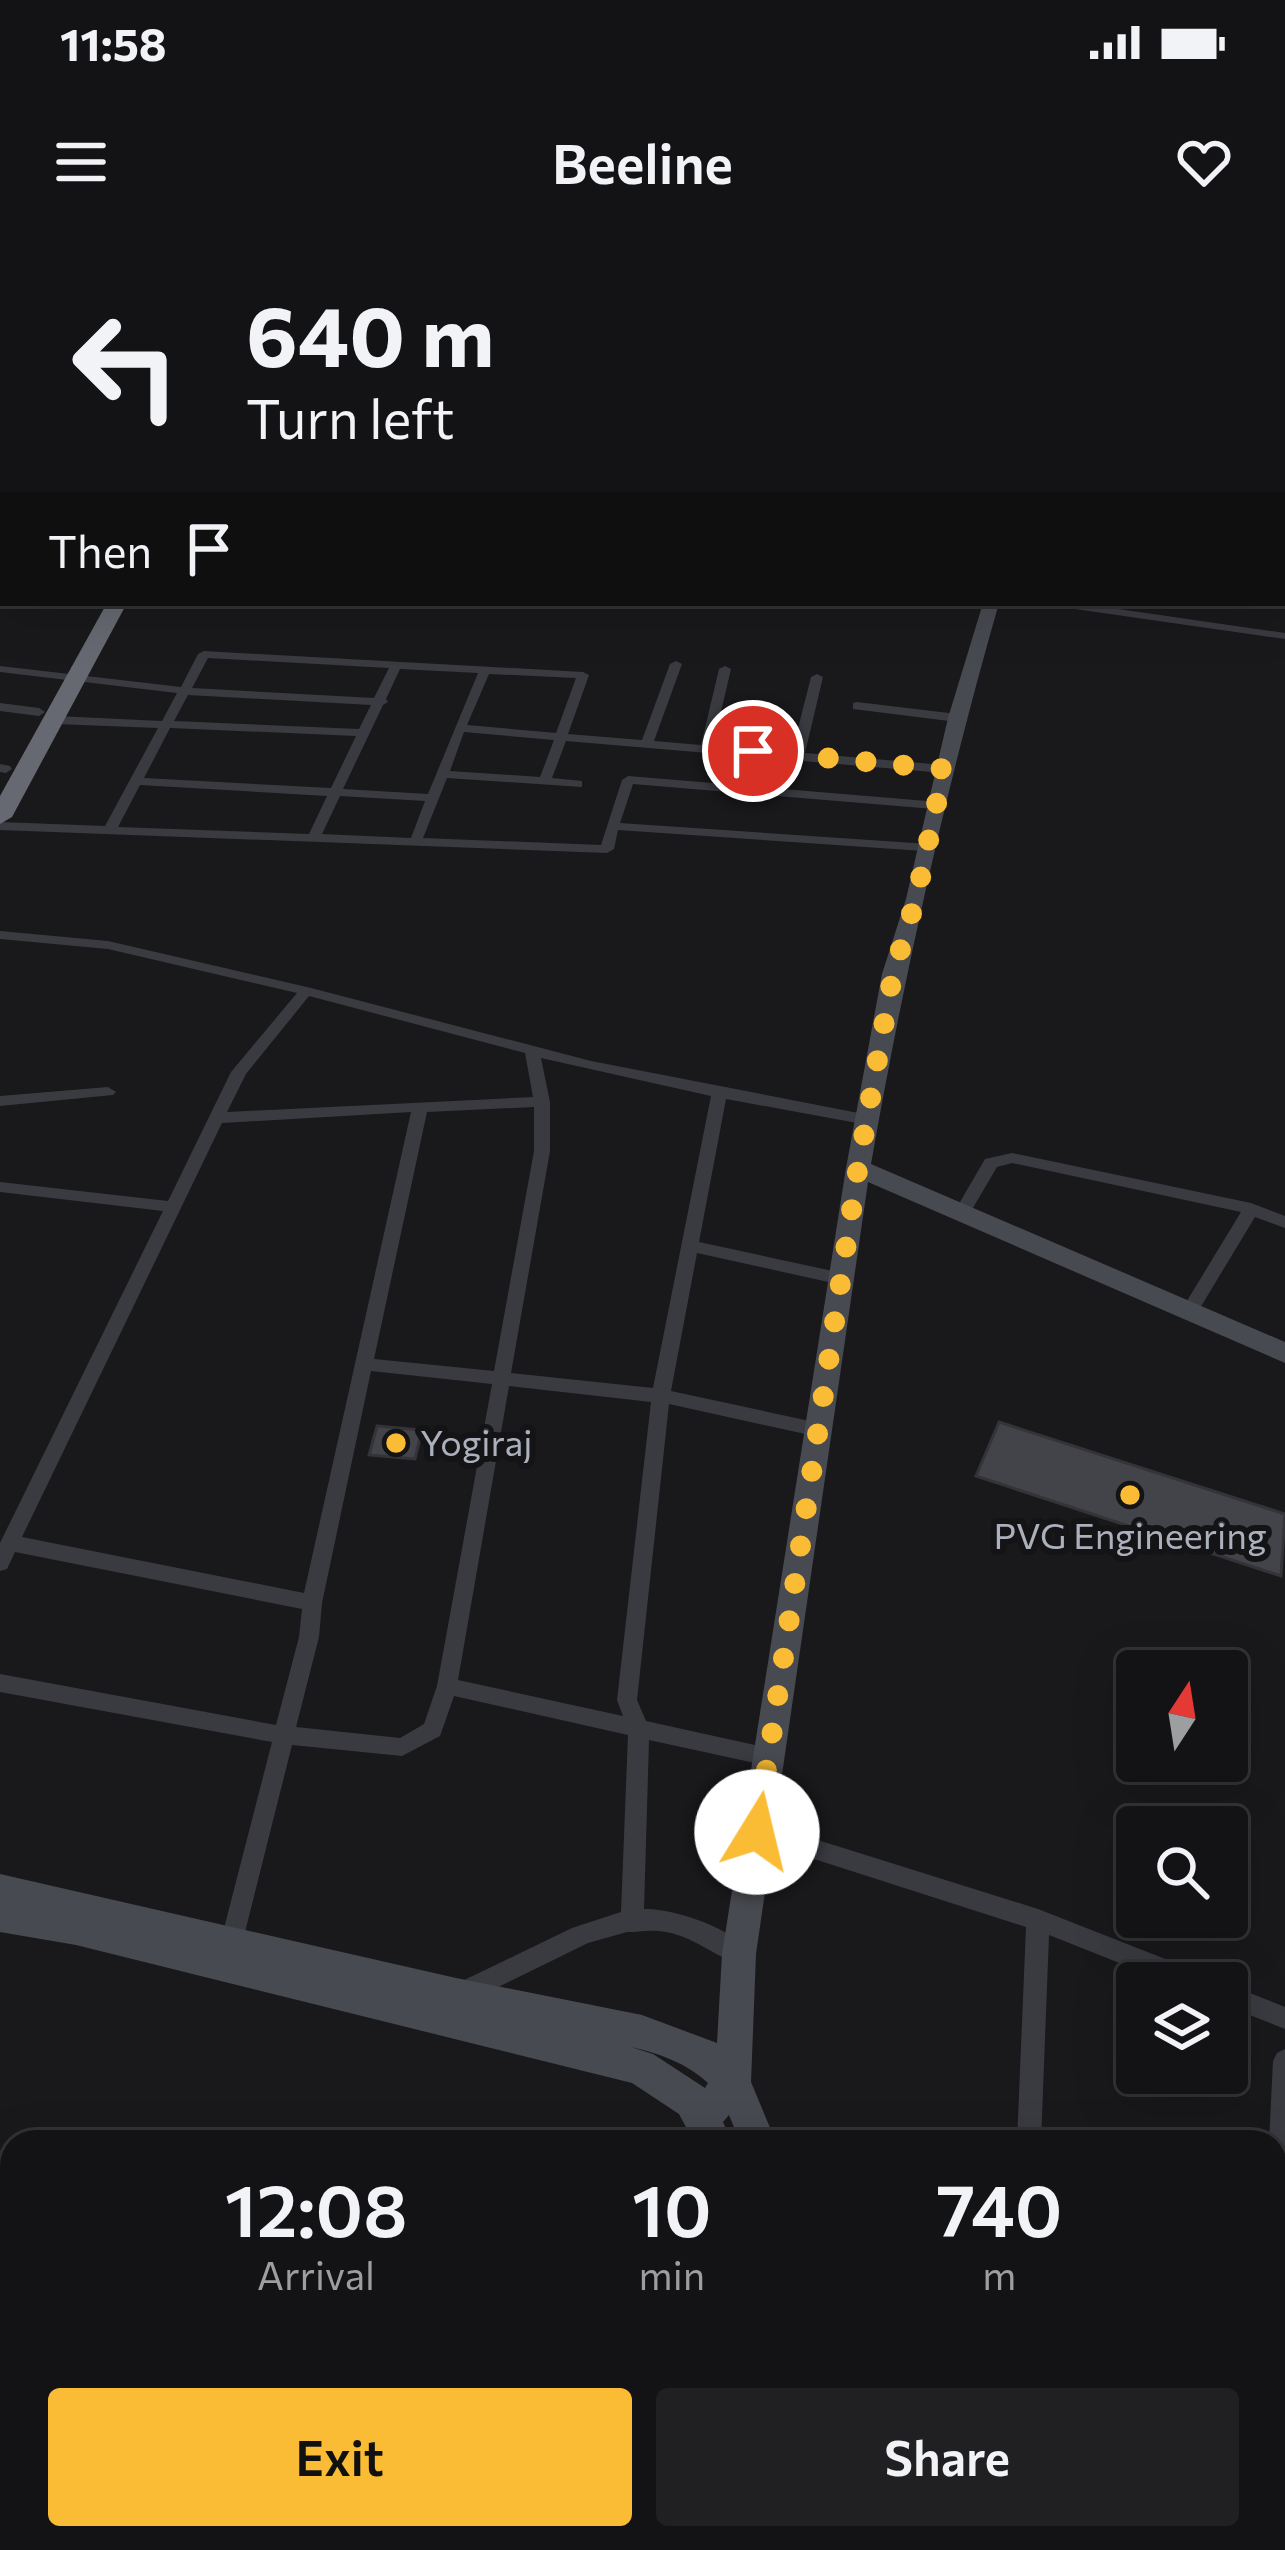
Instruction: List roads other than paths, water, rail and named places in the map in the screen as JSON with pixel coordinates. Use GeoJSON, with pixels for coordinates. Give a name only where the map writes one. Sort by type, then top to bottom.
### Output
{"type":"FeatureCollection","features":[{"type":"Feature","properties":{"kind":"highway"},"geometry":{"type":"LineString","coordinates":[[0,817],[101,606]]}},
{"type":"Feature","properties":{"kind":"highway"},"geometry":{"type":"LineString","coordinates":[[68,679],[115,606]]}},
{"type":"Feature","properties":{"kind":"highway"},"geometry":{"type":"LineString","coordinates":[[2,772],[48,716]]}},
{"type":"Feature","properties":{"kind":"street"},"geometry":{"type":"LineString","coordinates":[[708,2130],[733,2082],[739,1954],[858,1168],[893,974],[990,606]]}},
{"type":"Feature","properties":{"kind":"street"},"geometry":{"type":"LineString","coordinates":[[1075,606],[1285,636]]}},
{"type":"Feature","properties":{"kind":"street"},"geometry":{"type":"LineString","coordinates":[[109,831],[204,655],[583,675],[545,781]]}},
{"type":"Feature","properties":{"kind":"street"},"geometry":{"type":"LineString","coordinates":[[313,839],[382,702],[396,664]]}},
{"type":"Feature","properties":{"kind":"street"},"geometry":{"type":"LineString","coordinates":[[647,742],[676,664]]}},
{"type":"Feature","properties":{"kind":"street"},"geometry":{"type":"LineString","coordinates":[[0,669],[186,691],[382,702]]}},
{"type":"Feature","properties":{"kind":"street"},"geometry":{"type":"LineString","coordinates":[[707,747],[725,669]]}},
{"type":"Feature","properties":{"kind":"street"},"geometry":{"type":"LineString","coordinates":[[415,843],[484,670]]}},
{"type":"Feature","properties":{"kind":"street"},"geometry":{"type":"LineString","coordinates":[[798,755],[817,677]]}},
{"type":"Feature","properties":{"kind":"street"},"geometry":{"type":"LineString","coordinates":[[857,706],[957,718]]}},
{"type":"Feature","properties":{"kind":"street"},"geometry":{"type":"LineString","coordinates":[[0,707],[48,716],[365,733]]}},
{"type":"Feature","properties":{"kind":"street"},"geometry":{"type":"LineString","coordinates":[[460,728],[944,769]]}},
{"type":"Feature","properties":{"kind":"street"},"geometry":{"type":"LineString","coordinates":[[445,774],[578,784]]}},
{"type":"Feature","properties":{"kind":"street"},"geometry":{"type":"LineString","coordinates":[[0,826],[607,849],[628,780],[934,805]]}},
{"type":"Feature","properties":{"kind":"street"},"geometry":{"type":"LineString","coordinates":[[136,781],[434,798]]}},
{"type":"Feature","properties":{"kind":"street"},"geometry":{"type":"LineString","coordinates":[[612,826],[925,847]]}},
{"type":"Feature","properties":{"kind":"street"},"geometry":{"type":"LineString","coordinates":[[0,935],[109,945],[719,1093],[868,1120]]}},
{"type":"Feature","properties":{"kind":"street"},"geometry":{"type":"LineString","coordinates":[[306,991],[239,1072],[6,1553],[312,1603]]}},
{"type":"Feature","properties":{"kind":"street"},"geometry":{"type":"LineString","coordinates":[[0,1683],[281,1735],[402,1747],[433,1730],[447,1686],[542,1151],[542,1102],[532,1048]]}},
{"type":"Feature","properties":{"kind":"street"},"geometry":{"type":"LineString","coordinates":[[0,1101],[108,1092]]}},
{"type":"Feature","properties":{"kind":"street"},"geometry":{"type":"LineString","coordinates":[[632,1923],[639,1728],[627,1700],[661,1396],[719,1093]]}},
{"type":"Feature","properties":{"kind":"street"},"geometry":{"type":"LineString","coordinates":[[216,1118],[542,1102]]}},
{"type":"Feature","properties":{"kind":"street"},"geometry":{"type":"LineString","coordinates":[[232,1940],[309,1637],[312,1603],[420,1107]]}},
{"type":"Feature","properties":{"kind":"street"},"geometry":{"type":"LineString","coordinates":[[962,1214],[991,1163],[1012,1158],[1251,1208],[1285,1222]]}},
{"type":"Feature","properties":{"kind":"street"},"geometry":{"type":"LineString","coordinates":[[858,1168],[1285,1352]]}},
{"type":"Feature","properties":{"kind":"street"},"geometry":{"type":"LineString","coordinates":[[0,1187],[172,1207]]}},
{"type":"Feature","properties":{"kind":"street"},"geometry":{"type":"LineString","coordinates":[[1188,1313],[1251,1208]]}},
{"type":"Feature","properties":{"kind":"street"},"geometry":{"type":"LineString","coordinates":[[690,1246],[842,1279]]}},
{"type":"Feature","properties":{"kind":"street"},"geometry":{"type":"LineString","coordinates":[[364,1364],[661,1396],[819,1430]]}},
{"type":"Feature","properties":{"kind":"street"},"geometry":{"type":"LineString","coordinates":[[447,1686],[769,1757]]}},
{"type":"Feature","properties":{"kind":"street"},"geometry":{"type":"LineString","coordinates":[[757,1832],[1038,1920],[1145,1962]]}},
{"type":"Feature","properties":{"kind":"street"},"geometry":{"type":"LineString","coordinates":[[0,1889],[642,2032],[705,2056],[733,2082],[753,2130]]}},
{"type":"Feature","properties":{"kind":"street"},"geometry":{"type":"LineString","coordinates":[[0,1916],[76,1929],[640,2067],[692,2102],[708,2130]]}},
{"type":"Feature","properties":{"kind":"street"},"geometry":{"type":"LineString","coordinates":[[456,1994],[499,1979],[557,1946],[650,1919],[694,1929],[739,1954]]}},
{"type":"Feature","properties":{"kind":"street"},"geometry":{"type":"LineString","coordinates":[[1029,2130],[1038,1920]]}},
{"type":"Feature","properties":{"kind":"street"},"geometry":{"type":"LineString","coordinates":[[1248,2003],[1285,2018]]}},
{"type":"Feature","properties":{"kind":"street"},"geometry":{"type":"LineString","coordinates":[[1282,2130],[1285,2061]]}},
{"type":"Feature","properties":{"kind":"place","name":"Yogiraj"},"geometry":{"type":"Point","coordinates":[396,1443]}},
{"type":"Feature","properties":{"kind":"place","name":"PVG Engineering"},"geometry":{"type":"Point","coordinates":[1130,1495]}}]}
